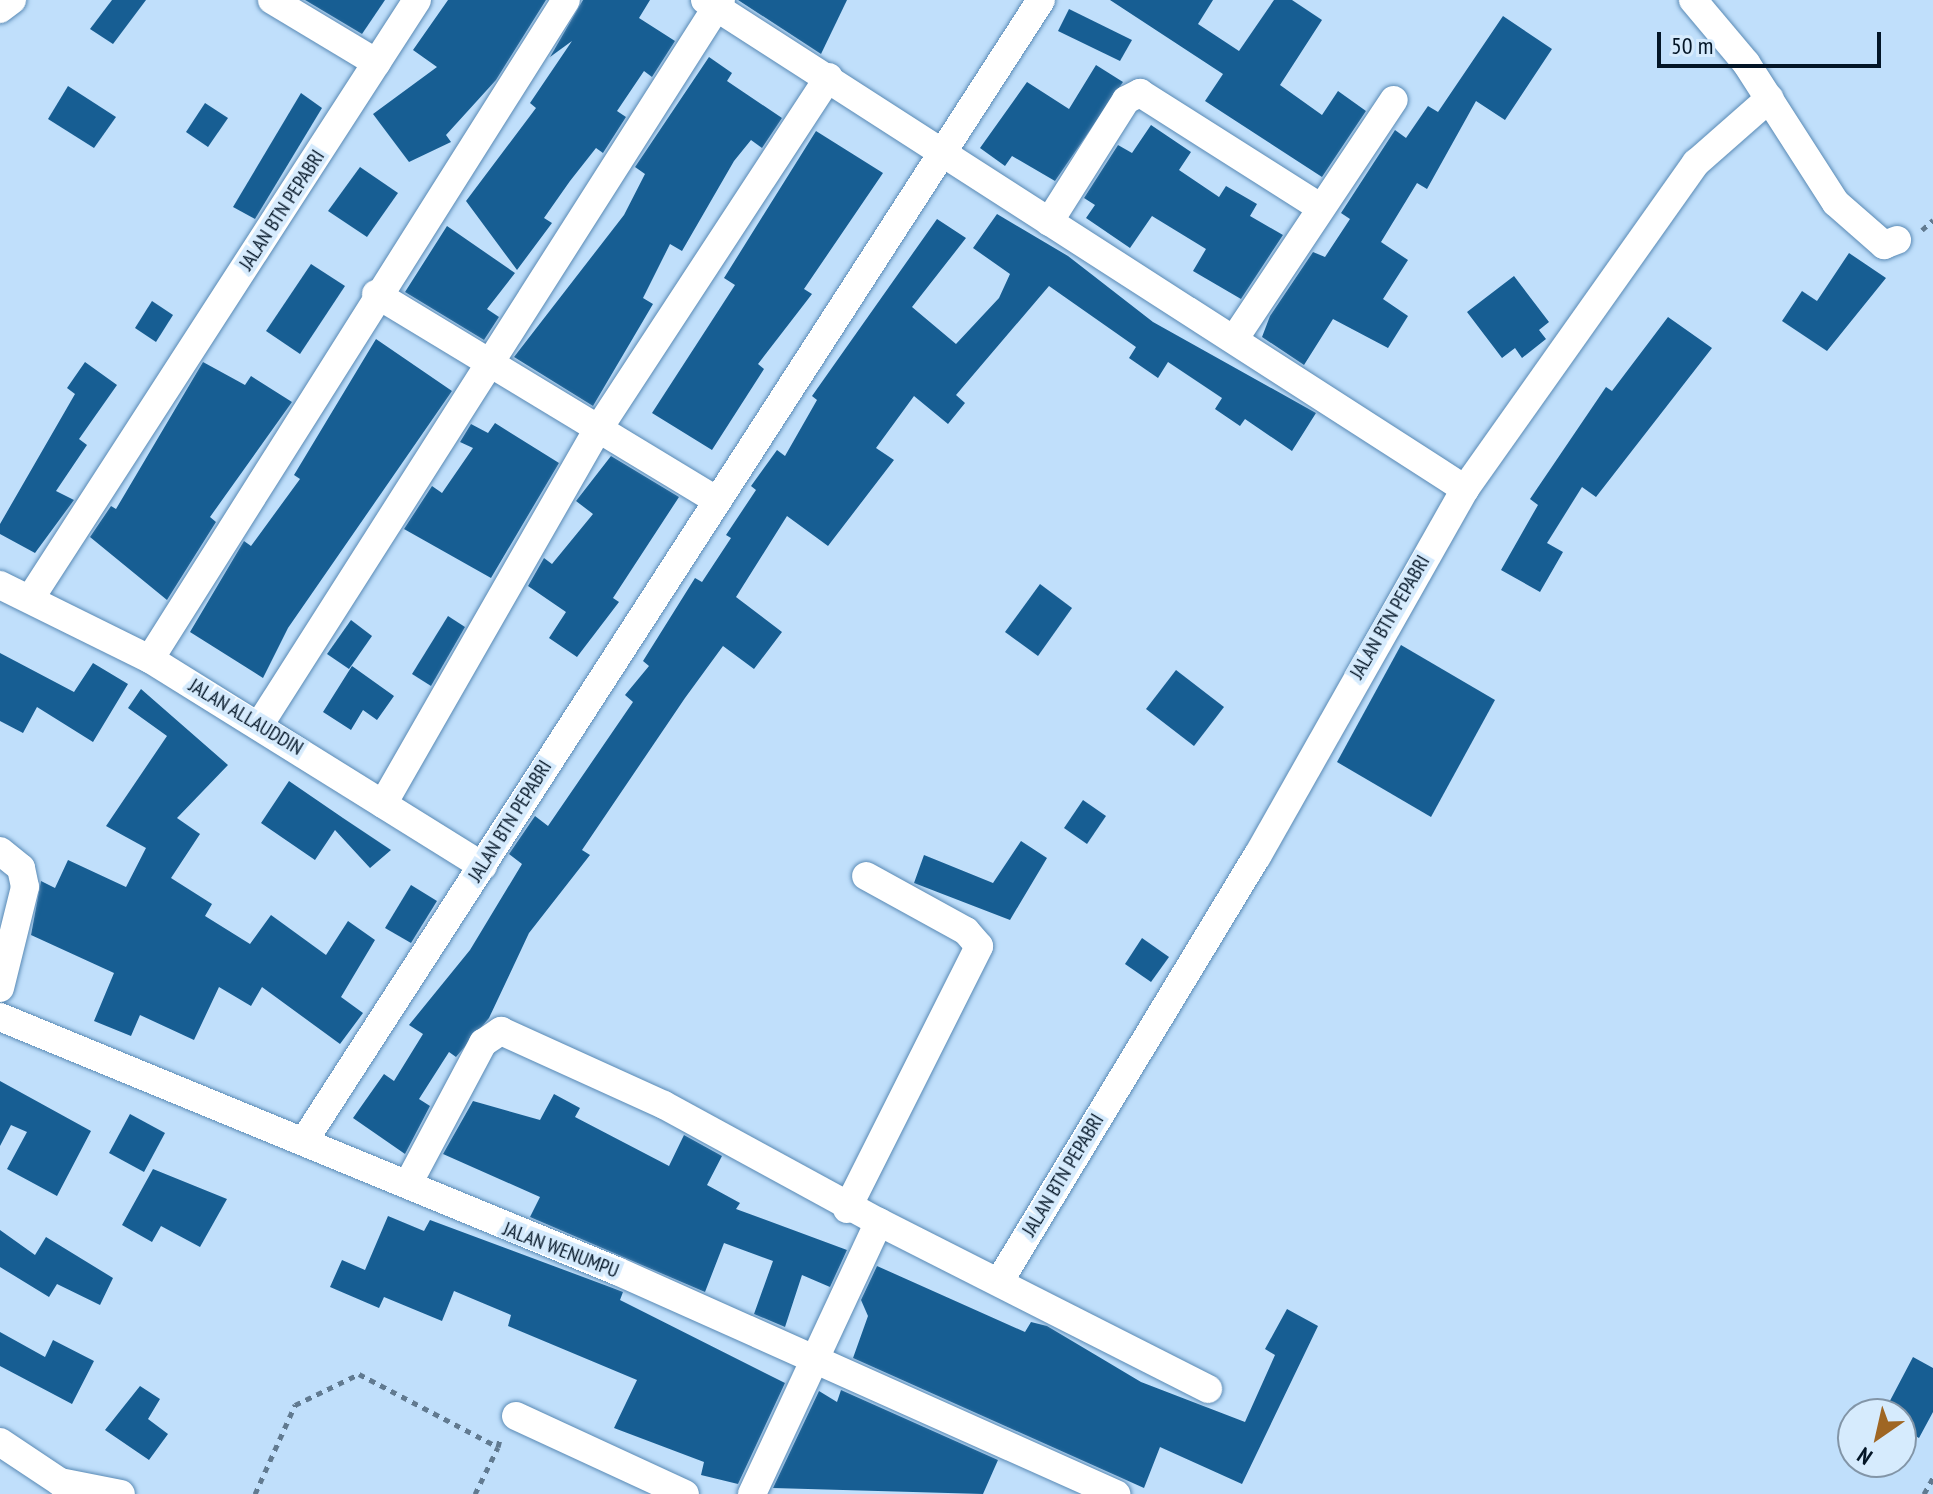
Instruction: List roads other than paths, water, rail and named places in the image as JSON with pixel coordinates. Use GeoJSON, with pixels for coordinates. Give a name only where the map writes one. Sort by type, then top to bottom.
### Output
{"type":"FeatureCollection","features":[{"type":"Feature","properties":{"kind":"street"},"geometry":{"type":"LineString","coordinates":[[0,9],[12,0]]}},
{"type":"Feature","properties":{"kind":"street"},"geometry":{"type":"LineString","coordinates":[[272,0],[377,63]]}},
{"type":"Feature","properties":{"kind":"street","name":"JALAN BTN PEPABRI"},"geometry":{"type":"LineString","coordinates":[[30,599],[417,0]]}},
{"type":"Feature","properties":{"kind":"street"},"geometry":{"type":"LineString","coordinates":[[150,659],[376,294],[566,0]]}},
{"type":"Feature","properties":{"kind":"street","name":"JALAN BTN PEPABRI"},"geometry":{"type":"LineString","coordinates":[[304,1141],[483,866],[713,498],[1041,0]]}},
{"type":"Feature","properties":{"kind":"street"},"geometry":{"type":"LineString","coordinates":[[1693,0],[1770,98],[1836,203],[1884,245],[1897,240]]}},
{"type":"Feature","properties":{"kind":"street"},"geometry":{"type":"LineString","coordinates":[[260,724],[493,366],[714,2],[941,154],[1235,338],[1465,489]]}},
{"type":"Feature","properties":{"kind":"street"},"geometry":{"type":"LineString","coordinates":[[383,804],[597,431],[829,77]]}},
{"type":"Feature","properties":{"kind":"street"},"geometry":{"type":"LineString","coordinates":[[1049,222],[1126,100],[1146,93],[1321,208]]}},
{"type":"Feature","properties":{"kind":"street","name":"JALAN BTN PEPABRI"},"geometry":{"type":"LineString","coordinates":[[1000,1280],[1257,856],[1465,489],[1696,163],[1770,98]]}},
{"type":"Feature","properties":{"kind":"street"},"geometry":{"type":"LineString","coordinates":[[1235,338],[1394,100]]}},
{"type":"Feature","properties":{"kind":"street"},"geometry":{"type":"LineString","coordinates":[[376,294],[597,431],[713,498]]}},
{"type":"Feature","properties":{"kind":"street","name":"JALAN ALLAUDDIN"},"geometry":{"type":"LineString","coordinates":[[0,585],[150,659],[260,724],[483,866]]}},
{"type":"Feature","properties":{"kind":"street"},"geometry":{"type":"LineString","coordinates":[[0,851],[21,868],[25,887],[0,988]]}},
{"type":"Feature","properties":{"kind":"street"},"geometry":{"type":"LineString","coordinates":[[847,1209],[979,946],[966,931],[866,876]]}},
{"type":"Feature","properties":{"kind":"street","name":"JALAN WENUMPU"},"geometry":{"type":"LineString","coordinates":[[0,1017],[408,1184],[813,1358],[1116,1494]]}},
{"type":"Feature","properties":{"kind":"street"},"geometry":{"type":"LineString","coordinates":[[408,1184],[483,1043],[501,1031],[664,1105],[847,1209],[1000,1280],[1208,1389]]}},
{"type":"Feature","properties":{"kind":"street"},"geometry":{"type":"LineString","coordinates":[[752,1494],[879,1222]]}},
{"type":"Feature","properties":{"kind":"street"},"geometry":{"type":"LineString","coordinates":[[516,1416],[685,1494]]}},
{"type":"Feature","properties":{"kind":"street"},"geometry":{"type":"LineString","coordinates":[[0,1442],[60,1482],[87,1491],[121,1494]]}}]}
